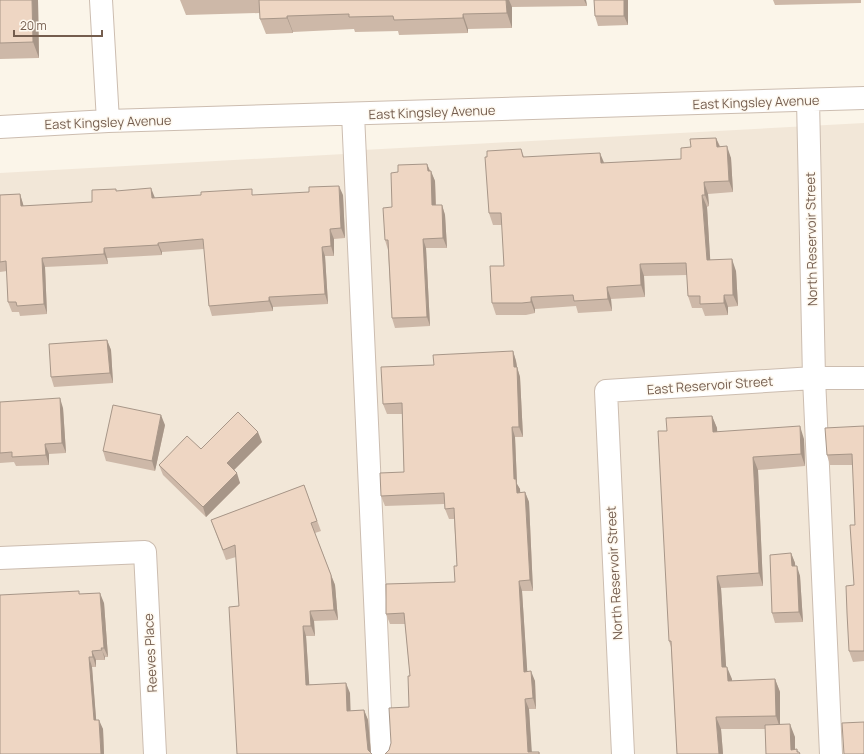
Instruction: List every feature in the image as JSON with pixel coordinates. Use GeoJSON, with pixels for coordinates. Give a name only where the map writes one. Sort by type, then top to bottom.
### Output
{"type":"FeatureCollection","features":[{"type":"Feature","properties":{"kind":"street"},"geometry":{"type":"LineString","coordinates":[[101,0],[108,121]]}},
{"type":"Feature","properties":{"kind":"street","name":"East Kingsley Avenue"},"geometry":{"type":"LineString","coordinates":[[0,127],[108,121],[864,98]]}},
{"type":"Feature","properties":{"kind":"street","name":"North Reservoir Street"},"geometry":{"type":"LineString","coordinates":[[808,100],[814,378],[831,754]]}},
{"type":"Feature","properties":{"kind":"street"},"geometry":{"type":"LineString","coordinates":[[352,114],[382,754]]}},
{"type":"Feature","properties":{"kind":"street","name":"East Reservoir Street"},"geometry":{"type":"LineString","coordinates":[[606,391],[814,378],[864,378]]}},
{"type":"Feature","properties":{"kind":"street","name":"North Reservoir Street"},"geometry":{"type":"LineString","coordinates":[[606,391],[623,754]]}},
{"type":"Feature","properties":{"kind":"street","name":"Reeves Place"},"geometry":{"type":"LineString","coordinates":[[0,558],[145,552],[155,754]]}},
{"type":"Feature","properties":{"kind":"shaded area"},"geometry":{"type":"Polygon","coordinates":[[[864,123],[864,754],[394,754],[363,150],[864,123]]]}},
{"type":"Feature","properties":{"kind":"shaded area"},"geometry":{"type":"Polygon","coordinates":[[[344,154],[373,754],[0,754],[0,173],[344,154]]]}},
{"type":"Feature","properties":{"kind":"building"},"geometry":{"type":"Polygon","coordinates":[[[0,0],[32,0],[33,42],[0,43],[0,0]]]}},
{"type":"Feature","properties":{"kind":"building"},"geometry":{"type":"Polygon","coordinates":[[[259,0],[506,0],[507,13],[463,14],[463,18],[394,20],[393,16],[349,17],[349,14],[287,16],[287,18],[260,19],[259,0]]]}},
{"type":"Feature","properties":{"kind":"building"},"geometry":{"type":"Polygon","coordinates":[[[594,0],[624,0],[624,16],[595,16],[594,0]]]}},
{"type":"Feature","properties":{"kind":"building"},"geometry":{"type":"Polygon","coordinates":[[[716,138],[717,147],[727,146],[729,181],[704,182],[705,195],[702,195],[707,260],[732,259],[733,295],[724,295],[724,303],[700,304],[700,296],[688,296],[686,263],[640,264],[641,285],[607,287],[608,299],[574,301],[573,295],[531,297],[531,302],[522,303],[492,303],[490,266],[504,266],[501,213],[489,213],[485,157],[487,157],[487,151],[521,149],[523,157],[600,153],[601,163],[681,159],[681,148],[691,147],[690,139],[716,138]]]}},
{"type":"Feature","properties":{"kind":"building"},"geometry":{"type":"Polygon","coordinates":[[[427,164],[428,171],[431,171],[432,205],[442,205],[443,238],[423,239],[427,317],[392,318],[388,240],[385,240],[383,208],[392,207],[391,173],[398,172],[398,165],[427,164]]]}},
{"type":"Feature","properties":{"kind":"building"},"geometry":{"type":"Polygon","coordinates":[[[339,186],[341,228],[330,229],[331,246],[322,247],[325,294],[269,297],[269,301],[209,306],[203,239],[158,243],[158,245],[104,248],[104,254],[42,258],[44,304],[17,306],[16,302],[8,302],[6,261],[0,262],[0,195],[20,194],[21,206],[92,202],[92,190],[116,189],[116,191],[151,188],[152,198],[201,195],[201,192],[252,189],[252,195],[309,192],[309,187],[339,186]]]}},
{"type":"Feature","properties":{"kind":"building"},"geometry":{"type":"Polygon","coordinates":[[[107,340],[110,373],[51,377],[49,344],[107,340]]]}},
{"type":"Feature","properties":{"kind":"building"},"geometry":{"type":"Polygon","coordinates":[[[513,351],[514,367],[517,367],[519,427],[512,427],[514,479],[516,479],[517,493],[525,492],[530,580],[519,581],[524,672],[531,671],[533,698],[525,699],[528,752],[539,752],[539,754],[385,754],[389,750],[391,743],[389,708],[409,707],[408,676],[410,676],[404,613],[386,614],[386,584],[455,582],[454,566],[457,566],[454,508],[445,509],[444,493],[381,496],[380,473],[404,472],[402,403],[383,404],[381,367],[434,365],[433,355],[513,351]]]}},
{"type":"Feature","properties":{"kind":"building"},"geometry":{"type":"Polygon","coordinates":[[[60,398],[62,443],[45,444],[46,455],[12,457],[12,452],[0,453],[0,402],[60,398]]]}},
{"type":"Feature","properties":{"kind":"building"},"geometry":{"type":"Polygon","coordinates":[[[113,405],[161,415],[152,461],[103,451],[113,405]]]}},
{"type":"Feature","properties":{"kind":"building"},"geometry":{"type":"Polygon","coordinates":[[[238,412],[258,432],[227,463],[237,473],[203,507],[159,465],[187,436],[201,449],[238,412]]]}},
{"type":"Feature","properties":{"kind":"building"},"geometry":{"type":"Polygon","coordinates":[[[712,416],[713,432],[800,426],[801,454],[753,457],[759,573],[717,576],[722,667],[727,667],[728,681],[775,679],[776,716],[716,717],[719,754],[677,754],[671,641],[669,641],[658,431],[667,431],[666,418],[712,416]]]}},
{"type":"Feature","properties":{"kind":"building"},"geometry":{"type":"Polygon","coordinates":[[[864,426],[864,651],[849,651],[846,586],[854,585],[850,525],[855,525],[852,454],[827,455],[825,428],[864,426]]]}},
{"type":"Feature","properties":{"kind":"building"},"geometry":{"type":"Polygon","coordinates":[[[304,485],[317,521],[311,523],[331,575],[334,610],[310,611],[311,626],[303,626],[306,685],[346,683],[347,711],[364,710],[368,750],[372,754],[237,754],[229,607],[239,606],[235,545],[223,550],[211,520],[304,485]]]}},
{"type":"Feature","properties":{"kind":"building"},"geometry":{"type":"Polygon","coordinates":[[[791,553],[792,566],[797,566],[799,612],[772,613],[770,555],[791,553]]]}},
{"type":"Feature","properties":{"kind":"building"},"geometry":{"type":"Polygon","coordinates":[[[79,591],[79,594],[100,593],[104,648],[101,648],[102,650],[92,651],[93,657],[89,657],[94,720],[99,720],[101,754],[0,754],[0,595],[79,591]]]}},
{"type":"Feature","properties":{"kind":"building"},"geometry":{"type":"Polygon","coordinates":[[[864,722],[864,754],[844,754],[842,723],[864,722]]]}},
{"type":"Feature","properties":{"kind":"building"},"geometry":{"type":"Polygon","coordinates":[[[790,724],[791,750],[797,749],[797,752],[800,754],[766,754],[765,725],[790,724]]]}}]}
